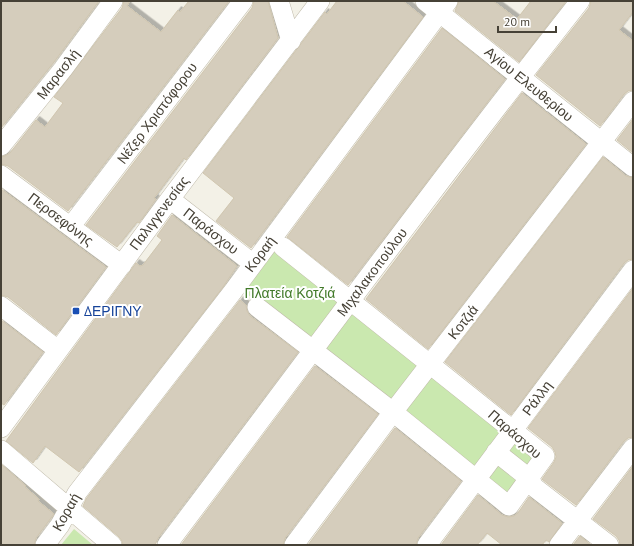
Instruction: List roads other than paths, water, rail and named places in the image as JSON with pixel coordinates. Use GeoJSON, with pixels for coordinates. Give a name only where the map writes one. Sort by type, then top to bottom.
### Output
{"type":"FeatureCollection","features":[{"type":"Feature","properties":{"kind":"street","name":"Μαρασλή"},"geometry":{"type":"LineString","coordinates":[[1,146],[63,69],[113,1]]}},
{"type":"Feature","properties":{"kind":"street","name":"Nέζερ Χριστόφορου"},"geometry":{"type":"LineString","coordinates":[[71,226],[243,1]]}},
{"type":"Feature","properties":{"kind":"street"},"geometry":{"type":"LineString","coordinates":[[279,1],[291,40]]}},
{"type":"Feature","properties":{"kind":"street","name":"Παλιγγενεσίας"},"geometry":{"type":"LineString","coordinates":[[1,428],[170,199],[320,1]]}},
{"type":"Feature","properties":{"kind":"street","name":"Μιχαλακοπούλου"},"geometry":{"type":"LineString","coordinates":[[167,545],[520,77],[580,1]]}},
{"type":"Feature","properties":{"kind":"street","name":"Αγίου Ελευθερίου"},"geometry":{"type":"LineString","coordinates":[[438,5],[520,77],[633,167]]}},
{"type":"Feature","properties":{"kind":"street","name":"Κοραή"},"geometry":{"type":"LineString","coordinates":[[45,545],[60,525],[77,493],[234,290],[438,5]]}},
{"type":"Feature","properties":{"kind":"street","name":"Κοτζιά"},"geometry":{"type":"LineString","coordinates":[[294,545],[393,412],[633,101]]}},
{"type":"Feature","properties":{"kind":"street","name":"Περσεφόνης"},"geometry":{"type":"LineString","coordinates":[[1,175],[122,265]]}},
{"type":"Feature","properties":{"kind":"street","name":"Παράσχου"},"geometry":{"type":"LineString","coordinates":[[170,199],[252,263]]}},
{"type":"Feature","properties":{"kind":"street","name":"Παράσχου"},"geometry":{"type":"LineString","coordinates":[[257,307],[393,412],[509,506],[532,483],[546,456],[283,247]]}},
{"type":"Feature","properties":{"kind":"street","name":"Ράλλη"},"geometry":{"type":"LineString","coordinates":[[427,545],[633,270]]}},
{"type":"Feature","properties":{"kind":"street"},"geometry":{"type":"LineString","coordinates":[[1,306],[58,350]]}},
{"type":"Feature","properties":{"kind":"street"},"geometry":{"type":"LineString","coordinates":[[559,545],[633,448]]}},
{"type":"Feature","properties":{"kind":"street"},"geometry":{"type":"LineString","coordinates":[[1,450],[68,509],[112,545]]}},
{"type":"Feature","properties":{"kind":"street"},"geometry":{"type":"LineString","coordinates":[[496,452],[609,545]]}},
{"type":"Feature","properties":{"kind":"place","name":"ΔΕΡΙΓΝΥ"},"geometry":{"type":"Point","coordinates":[76,311]}},
{"type":"Feature","properties":{"kind":"park label","name":"Πλατεία Κοτζιά"},"geometry":{"type":"Point","coordinates":[290,293]}}]}
